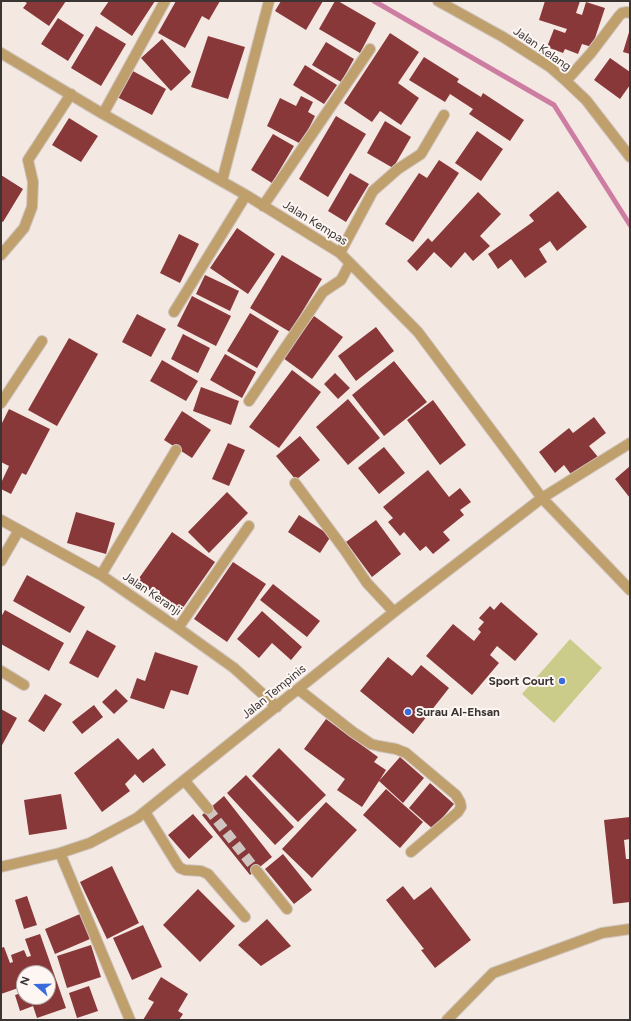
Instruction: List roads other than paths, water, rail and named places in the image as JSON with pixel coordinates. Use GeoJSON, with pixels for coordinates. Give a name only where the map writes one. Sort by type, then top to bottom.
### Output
{"type":"FeatureCollection","features":[{"type":"Feature","properties":{"kind":"street"},"geometry":{"type":"LineString","coordinates":[[103,114],[165,1]]}},
{"type":"Feature","properties":{"kind":"street"},"geometry":{"type":"LineString","coordinates":[[222,182],[269,1]]}},
{"type":"Feature","properties":{"kind":"street","name":"Jalan Kelang"},"geometry":{"type":"LineString","coordinates":[[438,1],[503,37],[550,67],[586,100],[630,157]]}},
{"type":"Feature","properties":{"kind":"street"},"geometry":{"type":"LineString","coordinates":[[566,81],[619,16],[622,13],[630,13]]}},
{"type":"Feature","properties":{"kind":"street"},"geometry":{"type":"LineString","coordinates":[[263,206],[370,49]]}},
{"type":"Feature","properties":{"kind":"street","name":"Jalan Kempas"},"geometry":{"type":"LineString","coordinates":[[1,53],[103,114],[246,195],[340,252],[418,332],[542,498],[630,590]]}},
{"type":"Feature","properties":{"kind":"street"},"geometry":{"type":"LineString","coordinates":[[1,255],[24,228],[32,207],[33,182],[28,160],[71,94]]}},
{"type":"Feature","properties":{"kind":"street"},"geometry":{"type":"LineString","coordinates":[[340,252],[373,191],[398,169],[421,154],[444,115]]}},
{"type":"Feature","properties":{"kind":"street"},"geometry":{"type":"LineString","coordinates":[[174,312],[246,195]]}},
{"type":"Feature","properties":{"kind":"street"},"geometry":{"type":"LineString","coordinates":[[249,402],[323,292],[341,280],[350,263]]}},
{"type":"Feature","properties":{"kind":"street"},"geometry":{"type":"LineString","coordinates":[[1,403],[42,341]]}},
{"type":"Feature","properties":{"kind":"street","name":"Jalan Tempinis"},"geometry":{"type":"LineString","coordinates":[[1,867],[60,853],[90,843],[137,818],[394,612],[542,498],[630,443]]}},
{"type":"Feature","properties":{"kind":"street"},"geometry":{"type":"LineString","coordinates":[[101,575],[176,450]]}},
{"type":"Feature","properties":{"kind":"street"},"geometry":{"type":"LineString","coordinates":[[295,483],[344,549],[367,583],[394,612]]}},
{"type":"Feature","properties":{"kind":"street","name":"Jalan Keranji"},"geometry":{"type":"LineString","coordinates":[[1,520],[101,575],[234,668],[277,706]]}},
{"type":"Feature","properties":{"kind":"street"},"geometry":{"type":"LineString","coordinates":[[178,628],[249,526]]}},
{"type":"Feature","properties":{"kind":"street"},"geometry":{"type":"LineString","coordinates":[[1,560],[18,530]]}},
{"type":"Feature","properties":{"kind":"street"},"geometry":{"type":"LineString","coordinates":[[1,671],[24,685]]}},
{"type":"Feature","properties":{"kind":"street"},"geometry":{"type":"LineString","coordinates":[[298,689],[353,732],[371,744],[396,749],[406,753],[456,796],[461,807],[458,812],[411,852]]}},
{"type":"Feature","properties":{"kind":"street"},"geometry":{"type":"LineString","coordinates":[[184,780],[208,809]]}},
{"type":"Feature","properties":{"kind":"street"},"geometry":{"type":"LineString","coordinates":[[145,812],[180,868],[185,870],[201,870],[208,874],[245,917]]}},
{"type":"Feature","properties":{"kind":"street"},"geometry":{"type":"LineString","coordinates":[[60,853],[130,1020]]}},
{"type":"Feature","properties":{"kind":"street"},"geometry":{"type":"LineString","coordinates":[[256,870],[287,909]]}},
{"type":"Feature","properties":{"kind":"street"},"geometry":{"type":"LineString","coordinates":[[447,1020],[493,973],[602,932],[630,929]]}},
{"type":"Feature","properties":{"kind":"waterway"},"geometry":{"type":"LineString","coordinates":[[374,1],[554,105],[630,225]]}},
{"type":"Feature","properties":{"kind":"tunnel"},"geometry":{"type":"LineString","coordinates":[[208,809],[256,870]]}},
{"type":"Feature","properties":{"kind":"place","name":"Sport Court"},"geometry":{"type":"Point","coordinates":[562,681]}},
{"type":"Feature","properties":{"kind":"place","name":"Surau Al-Ehsan"},"geometry":{"type":"Point","coordinates":[408,712]}}]}
